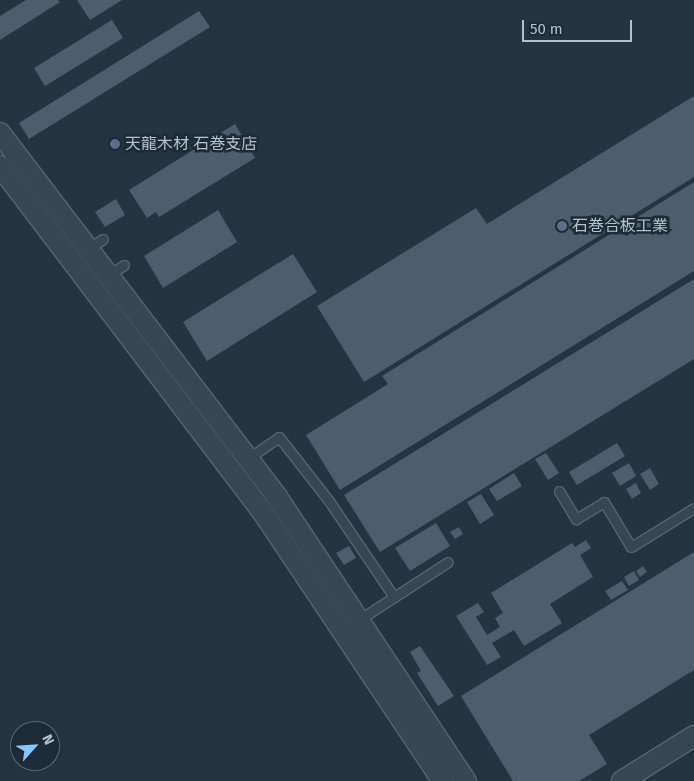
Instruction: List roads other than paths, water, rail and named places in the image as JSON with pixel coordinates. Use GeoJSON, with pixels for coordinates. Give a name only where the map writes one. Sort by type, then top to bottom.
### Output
{"type":"FeatureCollection","features":[{"type":"Feature","properties":{"kind":"street"},"geometry":{"type":"LineString","coordinates":[[0,133],[117,270],[248,459],[277,497],[443,781]]}},
{"type":"Feature","properties":{"kind":"street"},"geometry":{"type":"LineString","coordinates":[[0,166],[351,625],[466,781]]}},
{"type":"Feature","properties":{"kind":"street"},"geometry":{"type":"LineString","coordinates":[[622,781],[694,736]]}},
{"type":"Feature","properties":{"kind":"lane"},"geometry":{"type":"LineString","coordinates":[[71,260],[96,244]]}},
{"type":"Feature","properties":{"kind":"lane"},"geometry":{"type":"LineString","coordinates":[[92,286],[117,270]]}},
{"type":"Feature","properties":{"kind":"lane"},"geometry":{"type":"LineString","coordinates":[[232,471],[279,437],[329,501],[394,597]]}},
{"type":"Feature","properties":{"kind":"lane"},"geometry":{"type":"LineString","coordinates":[[559,491],[576,519],[604,502],[631,547],[694,508]]}},
{"type":"Feature","properties":{"kind":"lane"},"geometry":{"type":"LineString","coordinates":[[351,625],[448,562]]}},
{"type":"Feature","properties":{"kind":"place","name":"天龍木材 石巻支店"},"geometry":{"type":"Point","coordinates":[115,144]}},
{"type":"Feature","properties":{"kind":"place","name":"石巻合板工業"},"geometry":{"type":"Point","coordinates":[562,226]}}]}
